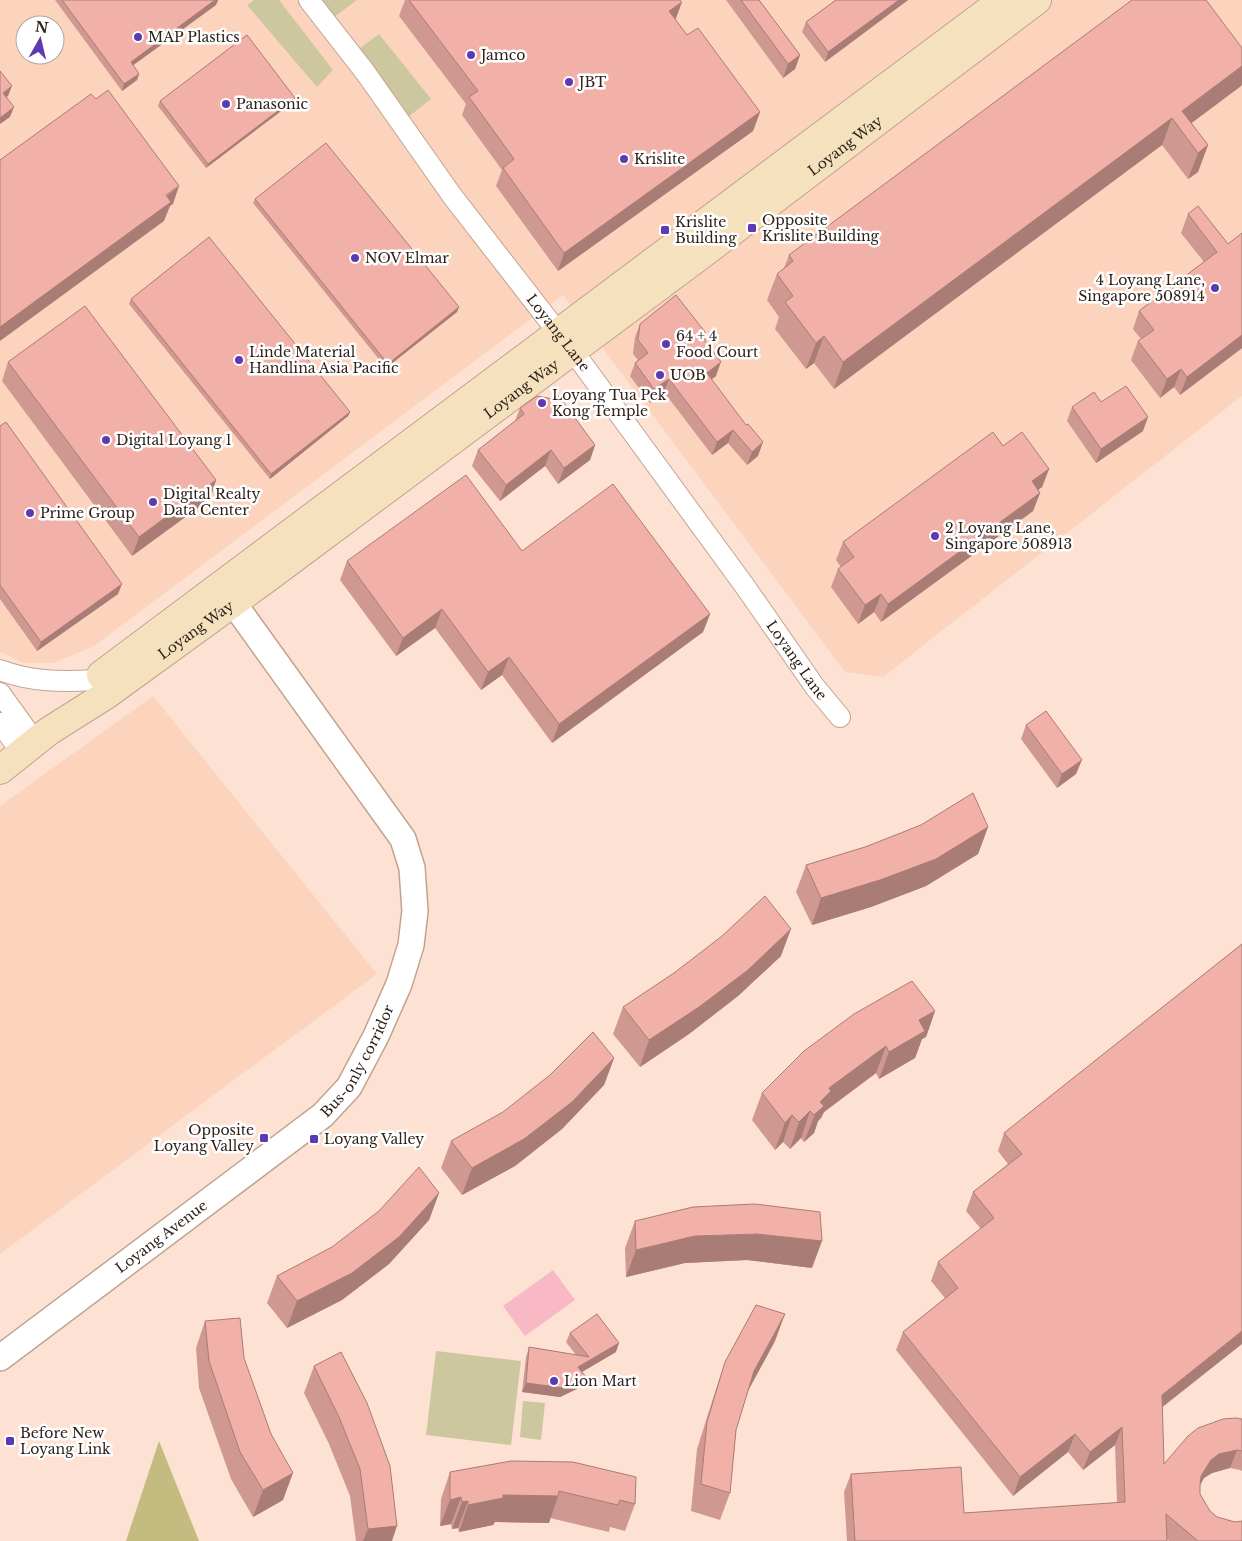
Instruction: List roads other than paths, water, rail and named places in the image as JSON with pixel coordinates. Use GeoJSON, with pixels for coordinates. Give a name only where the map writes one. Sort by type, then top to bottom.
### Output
{"type":"FeatureCollection","features":[{"type":"Feature","properties":{"kind":"main road","name":"Loyang Way"},"geometry":{"type":"LineString","coordinates":[[0,770],[16,739],[95,680],[227,594],[266,579],[1003,0]]}},
{"type":"Feature","properties":{"kind":"main road","name":"Loyang Way"},"geometry":{"type":"LineString","coordinates":[[16,739],[227,594],[566,342],[1037,0]]}},
{"type":"Feature","properties":{"kind":"street","name":"Loyang Lane"},"geometry":{"type":"LineString","coordinates":[[309,0],[365,72],[454,197],[566,342],[744,585],[815,687],[840,717]]}},
{"type":"Feature","properties":{"kind":"street"},"geometry":{"type":"LineString","coordinates":[[258,638],[255,620],[256,604],[266,579]]}},
{"type":"Feature","properties":{"kind":"street","name":"Bus-only corridor"},"geometry":{"type":"LineString","coordinates":[[227,594],[385,814],[389,841],[400,869],[406,910],[403,942],[391,981],[367,1032],[322,1115]]}},
{"type":"Feature","properties":{"kind":"street"},"geometry":{"type":"LineString","coordinates":[[0,670],[30,679],[59,682],[95,680]]}},
{"type":"Feature","properties":{"kind":"street"},"geometry":{"type":"LineString","coordinates":[[0,694],[16,739]]}},
{"type":"Feature","properties":{"kind":"street","name":"Loyang Avenue"},"geometry":{"type":"LineString","coordinates":[[0,1358],[322,1115]]}},
{"type":"Feature","properties":{"kind":"place","name":"MAP Plastics"},"geometry":{"type":"Point","coordinates":[138,37]}},
{"type":"Feature","properties":{"kind":"place","name":"Jamco"},"geometry":{"type":"Point","coordinates":[471,55]}},
{"type":"Feature","properties":{"kind":"place","name":"JBT"},"geometry":{"type":"Point","coordinates":[569,82]}},
{"type":"Feature","properties":{"kind":"place","name":"Panasonic"},"geometry":{"type":"Point","coordinates":[226,104]}},
{"type":"Feature","properties":{"kind":"place","name":"Krislite"},"geometry":{"type":"Point","coordinates":[624,159]}},
{"type":"Feature","properties":{"kind":"place","name":"Opposite Krislite Building"},"geometry":{"type":"Point","coordinates":[752,228]}},
{"type":"Feature","properties":{"kind":"place","name":"Krislite Building"},"geometry":{"type":"Point","coordinates":[665,230]}},
{"type":"Feature","properties":{"kind":"place","name":"NOV Elmar"},"geometry":{"type":"Point","coordinates":[355,258]}},
{"type":"Feature","properties":{"kind":"place","name":"4 Loyang Lane, Singapore 508914"},"geometry":{"type":"Point","coordinates":[1215,288]}},
{"type":"Feature","properties":{"kind":"place","name":"64 + 4 Food Court"},"geometry":{"type":"Point","coordinates":[666,344]}},
{"type":"Feature","properties":{"kind":"place","name":"Linde Material Handlina Asia Pacific"},"geometry":{"type":"Point","coordinates":[239,360]}},
{"type":"Feature","properties":{"kind":"place","name":"UOB"},"geometry":{"type":"Point","coordinates":[660,375]}},
{"type":"Feature","properties":{"kind":"place","name":"Loyang Tua Pek Kong Temple"},"geometry":{"type":"Point","coordinates":[542,403]}},
{"type":"Feature","properties":{"kind":"place","name":"Digital Loyang 1"},"geometry":{"type":"Point","coordinates":[106,440]}},
{"type":"Feature","properties":{"kind":"place","name":"Digital Realty Data Center"},"geometry":{"type":"Point","coordinates":[153,502]}},
{"type":"Feature","properties":{"kind":"place","name":"Prime Group"},"geometry":{"type":"Point","coordinates":[30,513]}},
{"type":"Feature","properties":{"kind":"place","name":"2 Loyang Lane, Singapore 508913"},"geometry":{"type":"Point","coordinates":[935,536]}},
{"type":"Feature","properties":{"kind":"place","name":"Opposite Loyang Valley"},"geometry":{"type":"Point","coordinates":[264,1138]}},
{"type":"Feature","properties":{"kind":"place","name":"Loyang Valley"},"geometry":{"type":"Point","coordinates":[314,1139]}},
{"type":"Feature","properties":{"kind":"place","name":"Lion Mart"},"geometry":{"type":"Point","coordinates":[554,1381]}},
{"type":"Feature","properties":{"kind":"place","name":"Before New Loyang Link"},"geometry":{"type":"Point","coordinates":[10,1441]}}]}
